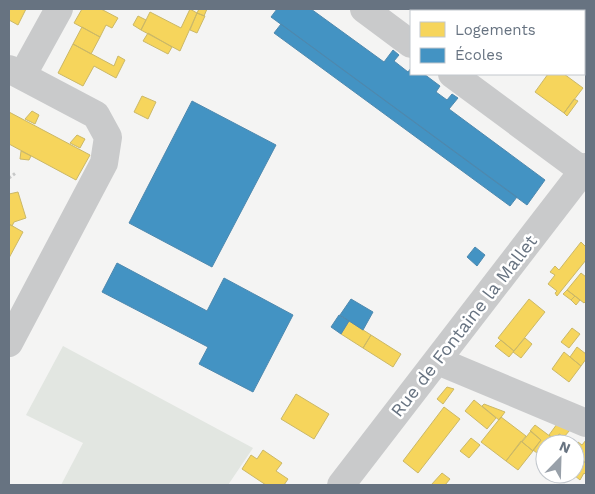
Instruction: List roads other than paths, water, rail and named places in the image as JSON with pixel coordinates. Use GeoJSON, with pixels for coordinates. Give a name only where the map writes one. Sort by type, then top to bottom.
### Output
{"type":"FeatureCollection","features":[{"type":"Feature","properties":{"kind":"street"},"geometry":{"type":"LineString","coordinates":[[9,343],[104,163],[108,137],[96,115],[16,72],[59,9]]}},
{"type":"Feature","properties":{"kind":"street"},"geometry":{"type":"LineString","coordinates":[[364,9],[410,43]]}},
{"type":"Feature","properties":{"kind":"street"},"geometry":{"type":"LineString","coordinates":[[453,75],[585,169]]}},
{"type":"Feature","properties":{"kind":"street","name":"Rue de Fontaine la Mallet"},"geometry":{"type":"LineString","coordinates":[[346,484],[585,169]]}},
{"type":"Feature","properties":{"kind":"street"},"geometry":{"type":"LineString","coordinates":[[438,361],[586,423]]}}]}
